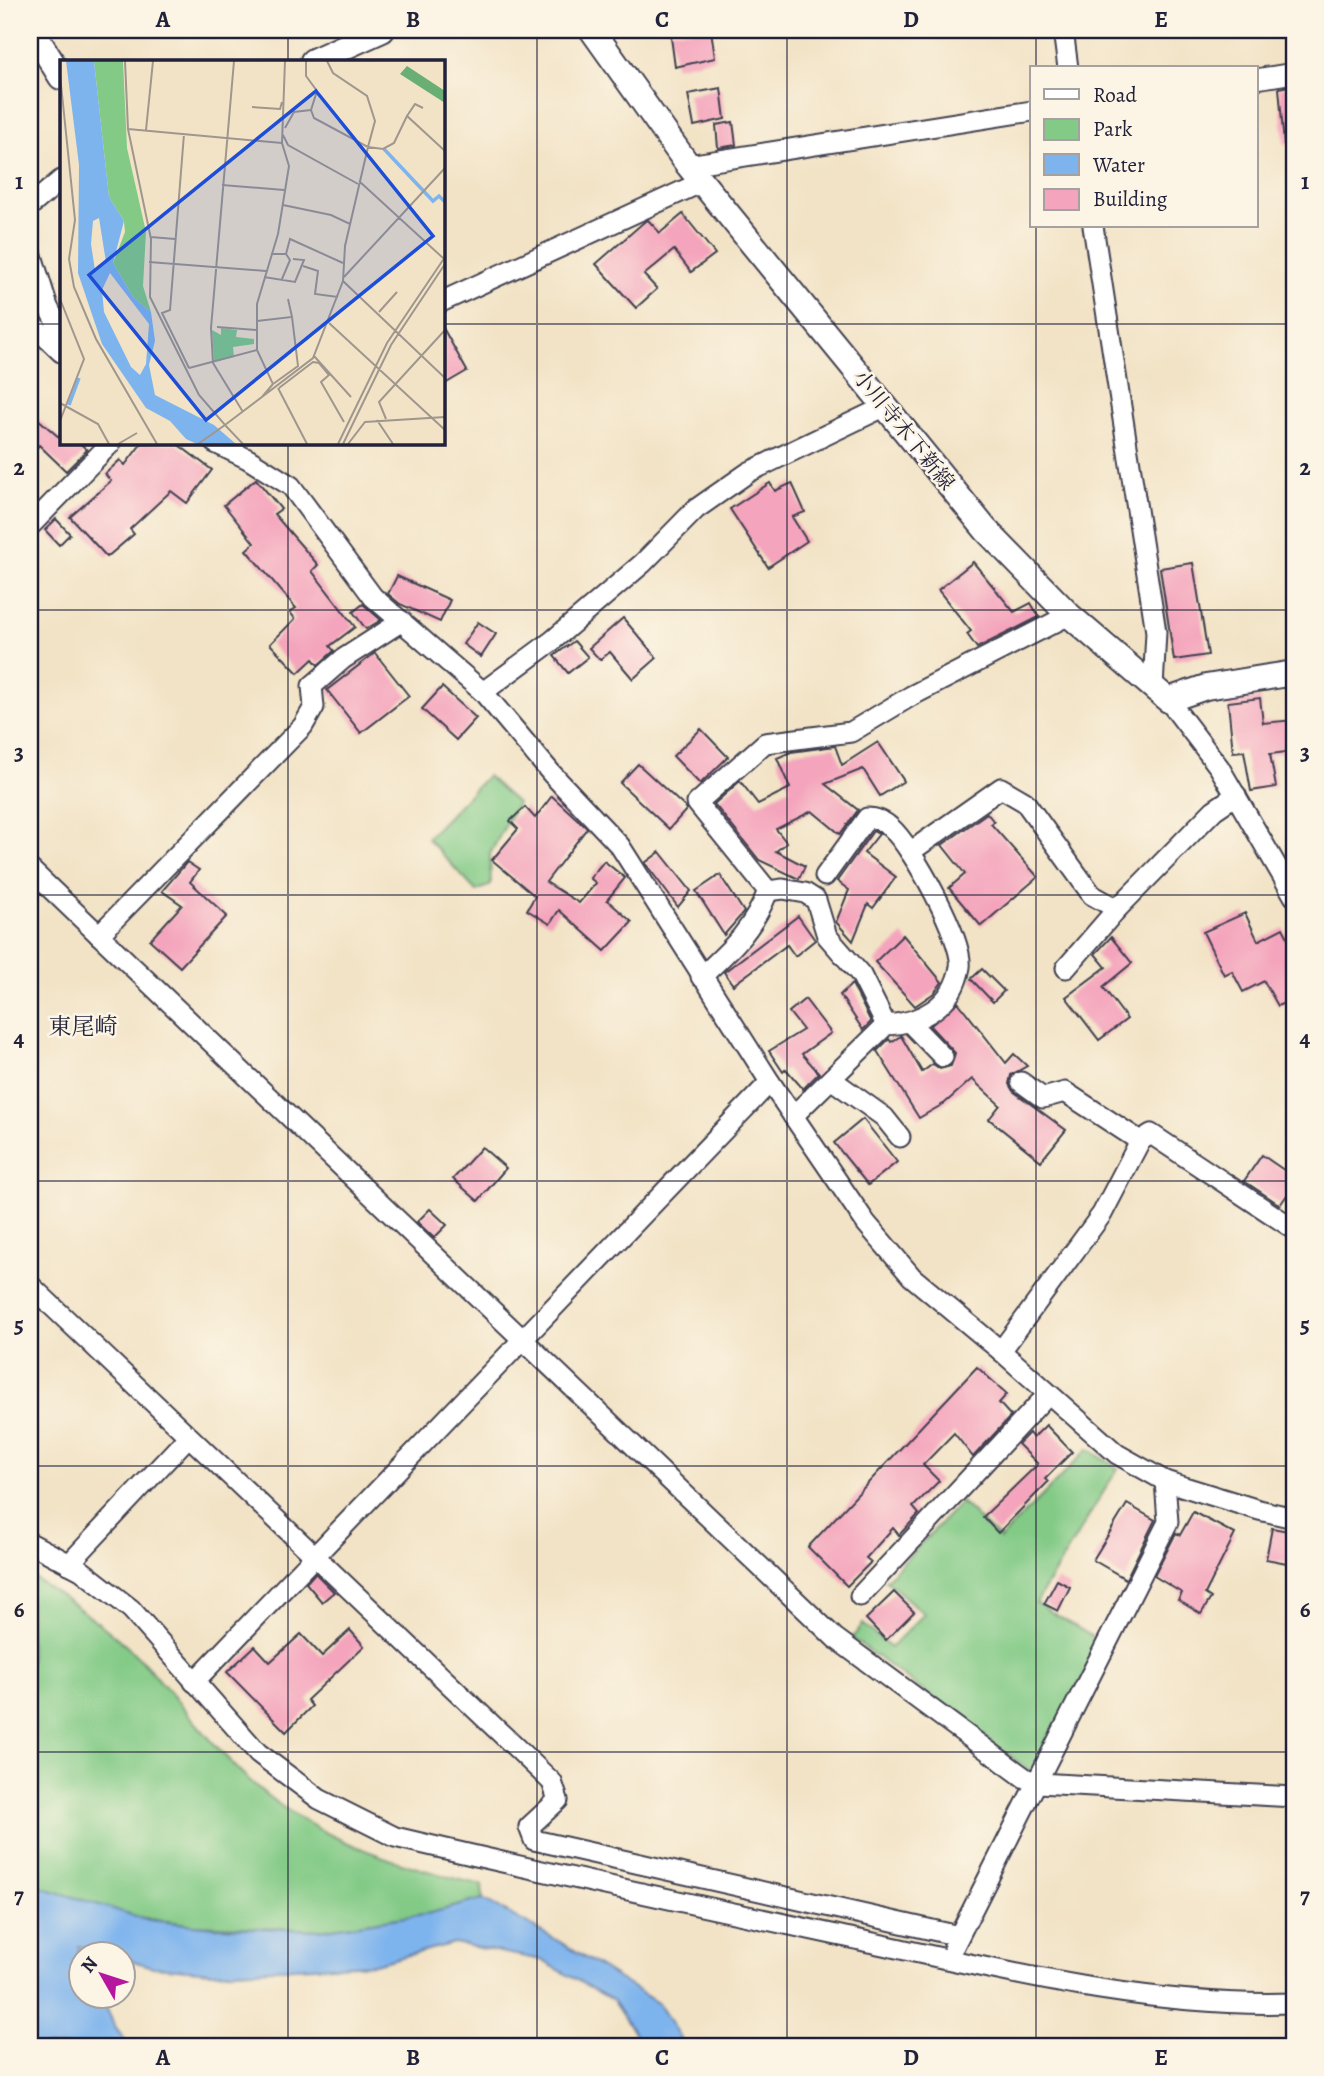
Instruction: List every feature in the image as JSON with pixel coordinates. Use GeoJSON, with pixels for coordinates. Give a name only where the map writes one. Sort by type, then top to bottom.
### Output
{"type":"FeatureCollection","features":[{"type":"Feature","properties":{"kind":"main road"},"geometry":{"type":"LineString","coordinates":[[32,30],[60,75]]}},
{"type":"Feature","properties":{"kind":"main road"},"geometry":{"type":"LineString","coordinates":[[315,60],[382,30]]}},
{"type":"Feature","properties":{"kind":"main road","name":"小川寺木下新線"},"geometry":{"type":"LineString","coordinates":[[592,30],[695,173],[986,530],[1069,615],[1160,694]]}},
{"type":"Feature","properties":{"kind":"main road"},"geometry":{"type":"LineString","coordinates":[[1160,694],[1294,673]]}},
{"type":"Feature","properties":{"kind":"street"},"geometry":{"type":"LineString","coordinates":[[1062,30],[1068,66]]}},
{"type":"Feature","properties":{"kind":"street"},"geometry":{"type":"LineString","coordinates":[[1258,79],[1294,73]]}},
{"type":"Feature","properties":{"kind":"street"},"geometry":{"type":"LineString","coordinates":[[444,300],[695,173],[1030,111]]}},
{"type":"Feature","properties":{"kind":"street"},"geometry":{"type":"LineString","coordinates":[[30,206],[60,181]]}},
{"type":"Feature","properties":{"kind":"street"},"geometry":{"type":"LineString","coordinates":[[1093,228],[1156,632],[1160,694],[1195,733],[1236,795],[1294,896]]}},
{"type":"Feature","properties":{"kind":"street"},"geometry":{"type":"LineString","coordinates":[[30,249],[48,307],[60,330]]}},
{"type":"Feature","properties":{"kind":"street"},"geometry":{"type":"LineString","coordinates":[[30,322],[60,351]]}},
{"type":"Feature","properties":{"kind":"street"},"geometry":{"type":"LineString","coordinates":[[483,692],[552,641],[643,563],[696,509],[749,472],[884,407]]}},
{"type":"Feature","properties":{"kind":"street"},"geometry":{"type":"LineString","coordinates":[[30,526],[110,444]]}},
{"type":"Feature","properties":{"kind":"street"},"geometry":{"type":"LineString","coordinates":[[217,444],[248,459],[291,486],[373,597],[483,692],[552,774],[620,845],[701,977],[770,1082],[866,1223],[912,1277],[1001,1350],[1117,1454],[1165,1481],[1259,1510],[1294,1517]]}},
{"type":"Feature","properties":{"kind":"street"},"geometry":{"type":"LineString","coordinates":[[768,891],[696,803],[765,743],[851,732],[911,696],[1069,615]]}},
{"type":"Feature","properties":{"kind":"street"},"geometry":{"type":"LineString","coordinates":[[99,935],[303,726],[314,707],[312,686],[344,659],[402,621]]}},
{"type":"Feature","properties":{"kind":"street"},"geometry":{"type":"LineString","coordinates":[[909,852],[1001,788],[1025,802],[1093,895],[1118,909]]}},
{"type":"Feature","properties":{"kind":"street"},"geometry":{"type":"LineString","coordinates":[[1066,968],[1118,909],[1214,810],[1236,795]]}},
{"type":"Feature","properties":{"kind":"street"},"geometry":{"type":"LineString","coordinates":[[793,1116],[886,1025],[911,1024],[934,1011],[952,990],[960,966],[957,946],[944,912],[893,829],[877,818],[867,818],[825,876]]}},
{"type":"Feature","properties":{"kind":"street"},"geometry":{"type":"LineString","coordinates":[[30,869],[835,1638],[1024,1778],[1038,1783],[1294,1797]]}},
{"type":"Feature","properties":{"kind":"street"},"geometry":{"type":"LineString","coordinates":[[768,891],[783,889],[805,892],[816,900],[827,936],[861,975],[886,1025]]}},
{"type":"Feature","properties":{"kind":"street"},"geometry":{"type":"LineString","coordinates":[[701,977],[730,950],[757,919],[768,891]]}},
{"type":"Feature","properties":{"kind":"street"},"geometry":{"type":"LineString","coordinates":[[911,1024],[943,1057]]}},
{"type":"Feature","properties":{"kind":"street"},"geometry":{"type":"LineString","coordinates":[[831,1079],[884,1116],[900,1137]]}},
{"type":"Feature","properties":{"kind":"street"},"geometry":{"type":"LineString","coordinates":[[194,1682],[770,1082]]}},
{"type":"Feature","properties":{"kind":"street"},"geometry":{"type":"LineString","coordinates":[[1021,1082],[1043,1098],[1065,1092],[1140,1141]]}},
{"type":"Feature","properties":{"kind":"street"},"geometry":{"type":"LineString","coordinates":[[1001,1350],[1102,1214],[1140,1141],[1151,1134],[1294,1229]]}},
{"type":"Feature","properties":{"kind":"street"},"geometry":{"type":"LineString","coordinates":[[30,1284],[552,1782],[558,1800],[529,1827],[534,1840],[959,1936]]}},
{"type":"Feature","properties":{"kind":"street"},"geometry":{"type":"LineString","coordinates":[[859,1595],[1048,1394]]}},
{"type":"Feature","properties":{"kind":"street"},"geometry":{"type":"LineString","coordinates":[[69,1564],[188,1437]]}},
{"type":"Feature","properties":{"kind":"street"},"geometry":{"type":"LineString","coordinates":[[947,1959],[1168,1522],[1165,1481]]}},
{"type":"Feature","properties":{"kind":"street"},"geometry":{"type":"LineString","coordinates":[[30,1543],[69,1564],[131,1609],[194,1682],[268,1760],[319,1799],[395,1837],[947,1959],[1153,1997],[1251,2004],[1294,2003]]}},
{"type":"Feature","properties":{"kind":"green space"},"geometry":{"type":"Polygon","coordinates":[[[487,776],[517,803],[490,854],[491,885],[476,891],[427,838],[487,776]]]}},
{"type":"Feature","properties":{"kind":"green space"},"geometry":{"type":"Polygon","coordinates":[[[1088,1449],[1118,1468],[1036,1603],[1101,1642],[1036,1771],[1030,1771],[852,1638],[863,1624],[890,1648],[924,1614],[886,1580],[961,1502],[1000,1539],[1088,1449]]]}},
{"type":"Feature","properties":{"kind":"green space"},"geometry":{"type":"Polygon","coordinates":[[[30,1575],[87,1614],[140,1659],[233,1764],[272,1799],[298,1817],[357,1847],[420,1869],[482,1885],[483,1899],[431,1913],[320,1930],[194,1925],[138,1917],[40,1887],[30,1871],[30,1575]]]}},
{"type":"Feature","properties":{"kind":"water"},"geometry":{"type":"Polygon","coordinates":[[[30,1871],[40,1887],[149,1920],[214,1927],[320,1930],[431,1913],[483,1899],[560,1942],[659,2004],[685,2046],[643,2046],[612,2000],[541,1960],[454,1943],[375,1964],[211,1972],[153,1967],[136,1962],[136,1940],[66,1940],[66,2010],[107,2010],[115,2027],[129,2046],[30,2046],[30,1871]]]}},
{"type":"Feature","properties":{"kind":"building"},"geometry":{"type":"Polygon","coordinates":[[[670,30],[711,30],[715,58],[675,67],[670,30]]]}},
{"type":"Feature","properties":{"kind":"building"},"geometry":{"type":"Polygon","coordinates":[[[1294,85],[1294,144],[1284,144],[1279,88],[1294,85]]]}},
{"type":"Feature","properties":{"kind":"building"},"geometry":{"type":"Polygon","coordinates":[[[721,88],[725,119],[694,126],[688,94],[721,88]]]}},
{"type":"Feature","properties":{"kind":"building"},"geometry":{"type":"Polygon","coordinates":[[[733,122],[736,145],[718,148],[716,125],[733,122]]]}},
{"type":"Feature","properties":{"kind":"building"},"geometry":{"type":"Polygon","coordinates":[[[683,214],[715,254],[691,272],[674,250],[644,275],[657,289],[636,308],[596,264],[644,222],[648,220],[660,233],[683,214]]]}},
{"type":"Feature","properties":{"kind":"building"},"geometry":{"type":"Polygon","coordinates":[[[444,330],[467,371],[444,384],[444,330]]]}},
{"type":"Feature","properties":{"kind":"building"},"geometry":{"type":"Polygon","coordinates":[[[30,412],[60,438],[60,444],[81,444],[87,450],[66,471],[39,445],[30,456],[30,412]]]}},
{"type":"Feature","properties":{"kind":"building"},"geometry":{"type":"Polygon","coordinates":[[[141,444],[177,444],[212,470],[187,503],[171,491],[130,529],[134,534],[107,557],[70,517],[111,481],[105,474],[120,460],[125,465],[141,444]]]}},
{"type":"Feature","properties":{"kind":"building"},"geometry":{"type":"Polygon","coordinates":[[[256,479],[281,509],[274,514],[318,565],[312,571],[355,627],[330,646],[334,651],[318,665],[313,659],[298,673],[270,644],[295,619],[290,612],[296,608],[246,550],[254,543],[224,505],[256,479]]]}},
{"type":"Feature","properties":{"kind":"building"},"geometry":{"type":"Polygon","coordinates":[[[770,483],[775,491],[792,483],[805,512],[792,517],[807,541],[768,567],[730,509],[770,483]]]}},
{"type":"Feature","properties":{"kind":"building"},"geometry":{"type":"Polygon","coordinates":[[[56,519],[70,534],[59,545],[45,530],[56,519]]]}},
{"type":"Feature","properties":{"kind":"building"},"geometry":{"type":"Polygon","coordinates":[[[973,562],[1014,612],[1031,603],[1039,617],[977,648],[967,634],[971,631],[938,590],[973,562]]]}},
{"type":"Feature","properties":{"kind":"building"},"geometry":{"type":"Polygon","coordinates":[[[1193,563],[1208,655],[1174,660],[1160,568],[1193,563]]]}},
{"type":"Feature","properties":{"kind":"building"},"geometry":{"type":"Polygon","coordinates":[[[397,576],[450,600],[440,622],[400,604],[388,594],[397,576]]]}},
{"type":"Feature","properties":{"kind":"building"},"geometry":{"type":"Polygon","coordinates":[[[363,604],[381,620],[366,629],[353,612],[363,604]]]}},
{"type":"Feature","properties":{"kind":"building"},"geometry":{"type":"Polygon","coordinates":[[[623,618],[657,658],[633,679],[610,652],[600,660],[589,648],[623,618]]]}},
{"type":"Feature","properties":{"kind":"building"},"geometry":{"type":"Polygon","coordinates":[[[478,622],[496,634],[481,657],[463,644],[478,622]]]}},
{"type":"Feature","properties":{"kind":"building"},"geometry":{"type":"Polygon","coordinates":[[[574,641],[588,657],[568,673],[554,656],[574,641]]]}},
{"type":"Feature","properties":{"kind":"building"},"geometry":{"type":"Polygon","coordinates":[[[375,653],[409,696],[361,733],[327,690],[375,653]]]}},
{"type":"Feature","properties":{"kind":"building"},"geometry":{"type":"Polygon","coordinates":[[[442,687],[476,718],[456,740],[422,709],[442,687]]]}},
{"type":"Feature","properties":{"kind":"building"},"geometry":{"type":"Polygon","coordinates":[[[1260,698],[1263,723],[1294,720],[1294,751],[1270,754],[1276,787],[1251,791],[1244,751],[1233,752],[1228,702],[1260,698]]]}},
{"type":"Feature","properties":{"kind":"building"},"geometry":{"type":"Polygon","coordinates":[[[701,729],[728,757],[700,784],[673,756],[701,729]]]}},
{"type":"Feature","properties":{"kind":"building"},"geometry":{"type":"Polygon","coordinates":[[[878,742],[904,781],[880,796],[863,769],[825,784],[858,810],[840,834],[812,811],[776,829],[787,843],[776,851],[805,866],[799,879],[759,860],[714,804],[740,781],[758,804],[790,788],[777,758],[791,752],[835,746],[842,765],[878,742]]]}},
{"type":"Feature","properties":{"kind":"building"},"geometry":{"type":"Polygon","coordinates":[[[638,764],[687,809],[669,829],[620,783],[638,764]]]}},
{"type":"Feature","properties":{"kind":"building"},"geometry":{"type":"Polygon","coordinates":[[[552,796],[587,828],[546,882],[579,903],[596,883],[590,878],[604,861],[625,878],[607,900],[632,922],[605,951],[559,910],[550,924],[527,910],[535,896],[492,860],[518,829],[510,821],[525,807],[535,818],[552,796]]]}},
{"type":"Feature","properties":{"kind":"building"},"geometry":{"type":"Polygon","coordinates":[[[987,813],[994,822],[991,824],[1038,877],[981,926],[949,888],[965,874],[942,845],[987,813]]]}},
{"type":"Feature","properties":{"kind":"building"},"geometry":{"type":"Polygon","coordinates":[[[873,831],[879,834],[864,853],[896,877],[873,908],[868,904],[853,941],[836,922],[849,890],[837,881],[873,831]]]}},
{"type":"Feature","properties":{"kind":"building"},"geometry":{"type":"Polygon","coordinates":[[[660,852],[691,891],[678,907],[645,863],[660,852]]]}},
{"type":"Feature","properties":{"kind":"building"},"geometry":{"type":"Polygon","coordinates":[[[187,862],[199,870],[190,882],[227,916],[180,967],[150,940],[182,905],[162,891],[187,862]]]}},
{"type":"Feature","properties":{"kind":"building"},"geometry":{"type":"Polygon","coordinates":[[[720,875],[744,912],[724,935],[696,891],[720,875]]]}},
{"type":"Feature","properties":{"kind":"building"},"geometry":{"type":"Polygon","coordinates":[[[1245,913],[1258,941],[1283,928],[1294,949],[1294,998],[1278,1006],[1264,981],[1243,992],[1232,971],[1224,975],[1203,932],[1245,913]]]}},
{"type":"Feature","properties":{"kind":"building"},"geometry":{"type":"Polygon","coordinates":[[[798,916],[815,940],[795,956],[787,945],[733,985],[724,972],[798,916]]]}},
{"type":"Feature","properties":{"kind":"building"},"geometry":{"type":"Polygon","coordinates":[[[903,935],[942,982],[934,993],[915,1006],[875,962],[903,935]]]}},
{"type":"Feature","properties":{"kind":"building"},"geometry":{"type":"Polygon","coordinates":[[[1111,937],[1132,963],[1103,987],[1127,1019],[1099,1040],[1066,997],[1106,967],[1095,954],[1111,937]]]}},
{"type":"Feature","properties":{"kind":"building"},"geometry":{"type":"Polygon","coordinates":[[[982,969],[1004,991],[993,1002],[971,979],[982,969]]]}},
{"type":"Feature","properties":{"kind":"building"},"geometry":{"type":"Polygon","coordinates":[[[852,984],[871,1022],[863,1030],[840,995],[852,984]]]}},
{"type":"Feature","properties":{"kind":"building"},"geometry":{"type":"Polygon","coordinates":[[[805,999],[831,1033],[802,1054],[819,1073],[803,1089],[786,1069],[783,1072],[769,1051],[803,1030],[789,1012],[805,999]]]}},
{"type":"Feature","properties":{"kind":"building"},"geometry":{"type":"Polygon","coordinates":[[[958,1002],[1006,1063],[1014,1054],[1027,1066],[1011,1075],[1009,1084],[1013,1091],[1066,1130],[1041,1161],[989,1119],[1000,1105],[972,1079],[945,1103],[919,1118],[877,1051],[889,1039],[891,1042],[901,1036],[922,1072],[933,1064],[940,1069],[951,1066],[955,1053],[930,1026],[958,1002]]]}},
{"type":"Feature","properties":{"kind":"building"},"geometry":{"type":"Polygon","coordinates":[[[863,1119],[897,1162],[868,1185],[834,1143],[863,1119]]]}},
{"type":"Feature","properties":{"kind":"building"},"geometry":{"type":"Polygon","coordinates":[[[482,1147],[506,1168],[478,1201],[453,1179],[482,1147]]]}},
{"type":"Feature","properties":{"kind":"building"},"geometry":{"type":"Polygon","coordinates":[[[1262,1155],[1294,1177],[1294,1185],[1280,1205],[1244,1181],[1262,1155]]]}},
{"type":"Feature","properties":{"kind":"building"},"geometry":{"type":"Polygon","coordinates":[[[430,1209],[447,1225],[434,1238],[417,1222],[430,1209]]]}},
{"type":"Feature","properties":{"kind":"building"},"geometry":{"type":"Polygon","coordinates":[[[977,1367],[1007,1394],[999,1403],[1011,1416],[973,1457],[954,1433],[923,1465],[939,1481],[913,1507],[919,1514],[899,1535],[893,1528],[866,1558],[871,1562],[847,1586],[808,1547],[977,1367]]]}},
{"type":"Feature","properties":{"kind":"building"},"geometry":{"type":"Polygon","coordinates":[[[1046,1425],[1072,1452],[1045,1479],[1048,1482],[998,1533],[983,1517],[1038,1464],[1018,1444],[1029,1433],[1033,1438],[1046,1425]]]}},
{"type":"Feature","properties":{"kind":"building"},"geometry":{"type":"Polygon","coordinates":[[[1127,1504],[1155,1520],[1126,1579],[1093,1560],[1127,1504]]]}},
{"type":"Feature","properties":{"kind":"building"},"geometry":{"type":"Polygon","coordinates":[[[1193,1512],[1235,1534],[1205,1594],[1211,1598],[1201,1614],[1178,1600],[1182,1593],[1154,1576],[1176,1533],[1180,1535],[1193,1512]]]}},
{"type":"Feature","properties":{"kind":"building"},"geometry":{"type":"Polygon","coordinates":[[[1272,1528],[1294,1532],[1292,1564],[1266,1559],[1272,1528]]]}},
{"type":"Feature","properties":{"kind":"building"},"geometry":{"type":"Polygon","coordinates":[[[315,1573],[334,1592],[322,1602],[306,1583],[315,1573]]]}},
{"type":"Feature","properties":{"kind":"building"},"geometry":{"type":"Polygon","coordinates":[[[1057,1580],[1070,1587],[1058,1611],[1044,1604],[1057,1580]]]}},
{"type":"Feature","properties":{"kind":"building"},"geometry":{"type":"Polygon","coordinates":[[[894,1592],[914,1612],[886,1640],[866,1619],[894,1592]]]}},
{"type":"Feature","properties":{"kind":"building"},"geometry":{"type":"Polygon","coordinates":[[[350,1630],[364,1646],[307,1700],[312,1706],[286,1732],[227,1672],[255,1646],[270,1662],[301,1634],[322,1656],[350,1630]]]}},
{"type":"Feature","properties":{"kind":"district","name":"東尾崎"},"geometry":{"type":"Point","coordinates":[83,1026]}}]}
